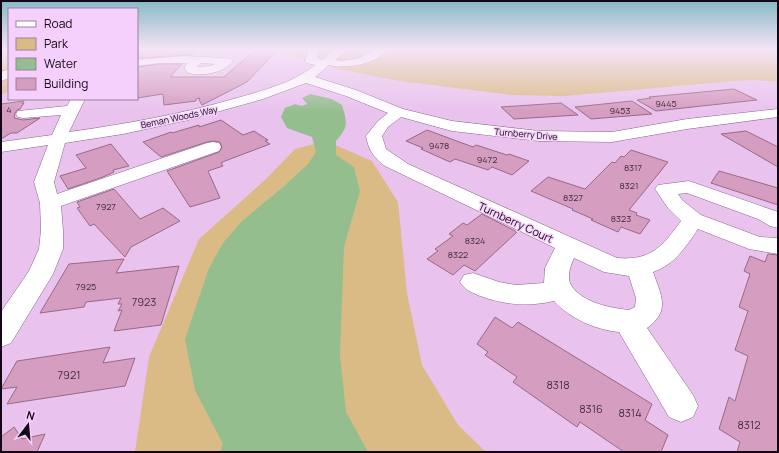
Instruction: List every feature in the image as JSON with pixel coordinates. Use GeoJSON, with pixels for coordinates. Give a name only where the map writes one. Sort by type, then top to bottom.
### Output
{"type":"FeatureCollection","features":[{"type":"Feature","properties":{"kind":"street","name":"Beman Woods Way"},"geometry":{"type":"LineString","coordinates":[[1,147],[164,122],[232,105],[304,78],[318,70]]}},
{"type":"Feature","properties":{"kind":"street","name":"Turnberry Drive"},"geometry":{"type":"LineString","coordinates":[[304,78],[351,93],[398,112],[452,126],[539,136],[591,138],[635,134],[687,124],[778,113]]}},
{"type":"Feature","properties":{"kind":"street"},"geometry":{"type":"LineString","coordinates":[[3,330],[40,274],[51,249],[50,203],[44,182],[58,139],[75,104]]}},
{"type":"Feature","properties":{"kind":"street"},"geometry":{"type":"LineString","coordinates":[[23,114],[75,104]]}},
{"type":"Feature","properties":{"kind":"street","name":"Turnberry Court"},"geometry":{"type":"LineString","coordinates":[[398,112],[383,124],[374,136],[375,146],[382,156],[402,168],[613,266],[639,267],[652,263],[673,248],[693,220]]}},
{"type":"Feature","properties":{"kind":"street"},"geometry":{"type":"LineString","coordinates":[[754,115],[778,126]]}},
{"type":"Feature","properties":{"kind":"street"},"geometry":{"type":"LineString","coordinates":[[50,203],[213,147]]}},
{"type":"Feature","properties":{"kind":"street"},"geometry":{"type":"LineString","coordinates":[[778,221],[765,214],[689,187],[665,189],[675,204],[693,220],[757,244],[778,246]]}},
{"type":"Feature","properties":{"kind":"street"},"geometry":{"type":"LineString","coordinates":[[568,246],[558,266],[557,286],[564,296],[580,308],[594,314],[618,320],[636,321],[648,312],[649,298],[639,267]]}},
{"type":"Feature","properties":{"kind":"street"},"geometry":{"type":"LineString","coordinates":[[473,282],[486,288],[509,295],[525,296],[560,290]]}},
{"type":"Feature","properties":{"kind":"street"},"geometry":{"type":"LineString","coordinates":[[627,321],[680,406]]}},
{"type":"Feature","properties":{"kind":"green space"},"geometry":{"type":"Polygon","coordinates":[[[1,70],[8,70],[8,92],[1,95],[1,70]]]}},
{"type":"Feature","properties":{"kind":"green space"},"geometry":{"type":"Polygon","coordinates":[[[345,70],[778,70],[778,82],[755,80],[734,81],[565,96],[512,95],[400,81],[345,70]]]}},
{"type":"Feature","properties":{"kind":"green space"},"geometry":{"type":"Polygon","coordinates":[[[326,141],[372,161],[398,202],[407,293],[422,365],[458,425],[486,452],[135,452],[149,357],[199,239],[266,179],[295,149],[326,141]]]}},
{"type":"Feature","properties":{"kind":"water"},"geometry":{"type":"Polygon","coordinates":[[[310,94],[332,99],[342,105],[346,124],[343,132],[336,141],[336,155],[354,167],[360,191],[344,247],[340,355],[346,412],[368,452],[220,452],[223,444],[195,390],[185,339],[209,268],[223,243],[242,221],[308,164],[316,152],[312,137],[287,128],[281,117],[285,108],[295,104],[302,106],[307,104],[302,98],[310,94]]]}},
{"type":"Feature","properties":{"kind":"building"},"geometry":{"type":"Polygon","coordinates":[[[138,70],[176,70],[170,77],[224,77],[232,70],[258,70],[247,82],[202,105],[199,100],[200,98],[196,99],[196,101],[164,105],[163,94],[138,98],[138,70]]]}},
{"type":"Feature","properties":{"kind":"building"},"geometry":{"type":"Polygon","coordinates":[[[734,89],[757,100],[656,111],[637,100],[651,98],[649,97],[734,89]]]}},
{"type":"Feature","properties":{"kind":"building"},"geometry":{"type":"Polygon","coordinates":[[[24,101],[20,109],[15,113],[14,118],[23,120],[40,118],[17,133],[11,133],[1,139],[1,104],[24,101]]]}},
{"type":"Feature","properties":{"kind":"building"},"geometry":{"type":"Polygon","coordinates":[[[632,101],[652,114],[591,119],[575,107],[632,101]]]}},
{"type":"Feature","properties":{"kind":"building"},"geometry":{"type":"Polygon","coordinates":[[[561,103],[578,115],[514,119],[501,107],[561,103]]]}},
{"type":"Feature","properties":{"kind":"building"},"geometry":{"type":"Polygon","coordinates":[[[221,120],[243,135],[254,131],[268,140],[265,141],[270,144],[225,161],[221,163],[223,166],[208,171],[220,198],[190,207],[167,171],[219,152],[222,148],[220,142],[207,142],[161,157],[143,142],[171,132],[172,133],[199,125],[199,127],[221,120]]]}},
{"type":"Feature","properties":{"kind":"building"},"geometry":{"type":"Polygon","coordinates":[[[427,130],[473,147],[476,145],[529,161],[512,175],[492,167],[488,170],[455,159],[450,162],[406,141],[427,130]]]}},
{"type":"Feature","properties":{"kind":"building"},"geometry":{"type":"Polygon","coordinates":[[[746,131],[778,147],[778,167],[721,134],[746,131]]]}},
{"type":"Feature","properties":{"kind":"building"},"geometry":{"type":"Polygon","coordinates":[[[111,144],[129,166],[113,170],[114,172],[103,177],[68,189],[60,176],[86,168],[76,155],[111,144]]]}},
{"type":"Feature","properties":{"kind":"building"},"geometry":{"type":"Polygon","coordinates":[[[631,150],[668,162],[629,210],[637,213],[636,215],[650,220],[640,234],[621,227],[618,232],[591,220],[593,219],[572,210],[573,209],[531,191],[548,177],[585,189],[612,162],[615,163],[621,156],[624,157],[631,150]]]}},
{"type":"Feature","properties":{"kind":"building"},"geometry":{"type":"Polygon","coordinates":[[[719,171],[778,188],[778,205],[711,183],[719,171]]]}},
{"type":"Feature","properties":{"kind":"building"},"geometry":{"type":"Polygon","coordinates":[[[114,189],[140,219],[163,208],[180,221],[131,247],[125,257],[94,224],[90,226],[77,208],[80,207],[77,202],[114,189]]]}},
{"type":"Feature","properties":{"kind":"building"},"geometry":{"type":"Polygon","coordinates":[[[482,214],[517,232],[475,271],[464,265],[453,275],[427,259],[438,251],[435,249],[453,236],[449,234],[463,223],[467,225],[482,214]]]}},
{"type":"Feature","properties":{"kind":"building"},"geometry":{"type":"Polygon","coordinates":[[[768,254],[778,255],[778,452],[737,452],[740,442],[719,429],[729,397],[735,401],[748,356],[735,350],[748,311],[739,307],[750,274],[744,271],[750,256],[765,262],[768,254]]]}},
{"type":"Feature","properties":{"kind":"building"},"geometry":{"type":"Polygon","coordinates":[[[124,259],[116,273],[179,266],[161,325],[114,331],[122,310],[118,311],[122,304],[118,304],[121,298],[86,302],[84,307],[40,313],[69,264],[124,259]]]}},
{"type":"Feature","properties":{"kind":"building"},"geometry":{"type":"Polygon","coordinates":[[[495,317],[512,328],[518,322],[652,404],[645,420],[668,435],[661,452],[624,452],[580,422],[577,427],[513,382],[517,377],[485,355],[488,352],[477,344],[495,317]]]}},
{"type":"Feature","properties":{"kind":"building"},"geometry":{"type":"Polygon","coordinates":[[[110,347],[103,363],[135,358],[125,386],[7,404],[17,387],[1,389],[17,361],[110,347]]]}},
{"type":"Feature","properties":{"kind":"building"},"geometry":{"type":"Polygon","coordinates":[[[14,427],[22,439],[45,434],[37,452],[1,452],[1,437],[14,427]]]}}]}
